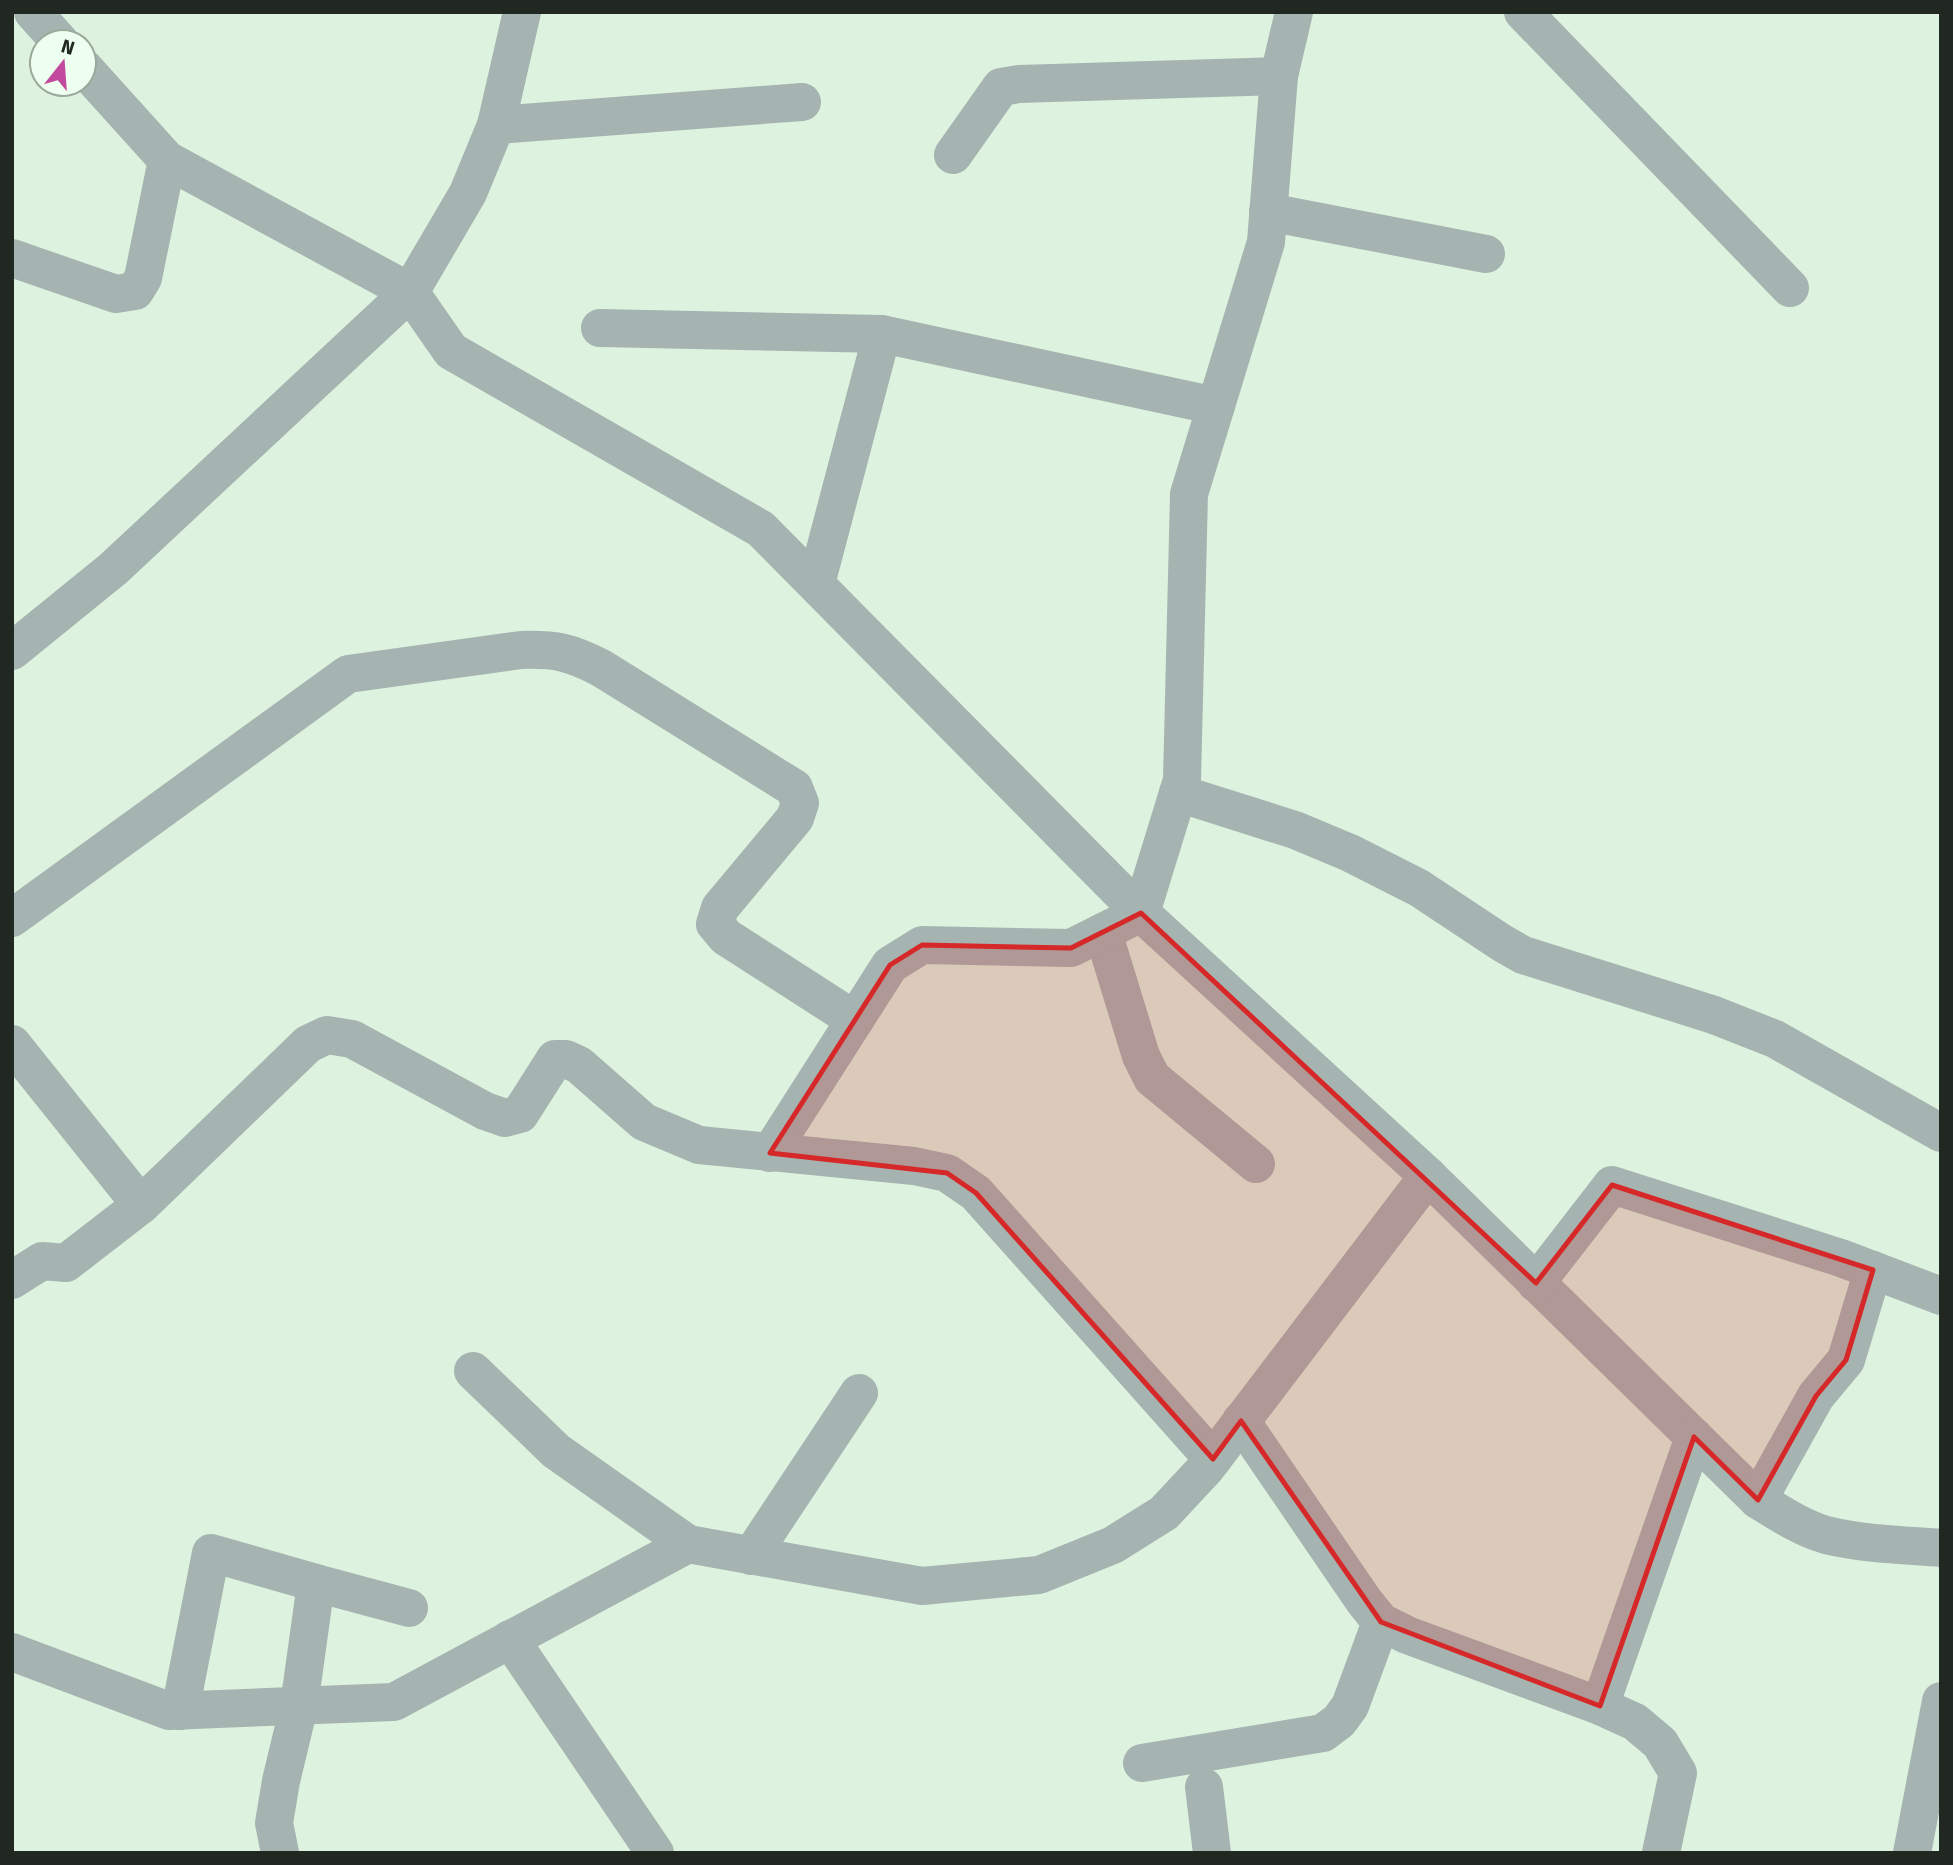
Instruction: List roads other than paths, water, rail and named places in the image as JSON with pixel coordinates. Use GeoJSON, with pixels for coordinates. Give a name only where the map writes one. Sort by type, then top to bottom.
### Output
{"type":"FeatureCollection","features":[{"type":"Feature","properties":{"kind":"street"},"geometry":{"type":"LineString","coordinates":[[33,12],[47,28]]}},
{"type":"Feature","properties":{"kind":"street"},"geometry":{"type":"LineString","coordinates":[[12,651],[113,569],[410,292],[468,193],[496,125],[522,12]]}},
{"type":"Feature","properties":{"kind":"street"},"geometry":{"type":"LineString","coordinates":[[769,1153],[890,965],[922,945],[1071,948],[1141,913],[1182,780],[1189,494],[1266,242],[1279,76],[1294,12]]}},
{"type":"Feature","properties":{"kind":"street"},"geometry":{"type":"LineString","coordinates":[[1523,12],[1790,288]]}},
{"type":"Feature","properties":{"kind":"street"},"geometry":{"type":"LineString","coordinates":[[953,155],[1001,87],[1019,84],[1279,76]]}},
{"type":"Feature","properties":{"kind":"street"},"geometry":{"type":"LineString","coordinates":[[98,84],[167,160],[410,292],[451,351],[761,529],[1141,913],[1428,1176],[1758,1500],[1792,1520],[1825,1534],[1879,1543],[1941,1548]]}},
{"type":"Feature","properties":{"kind":"street"},"geometry":{"type":"LineString","coordinates":[[496,125],[802,102]]}},
{"type":"Feature","properties":{"kind":"street"},"geometry":{"type":"LineString","coordinates":[[12,258],[116,294],[135,291],[144,278],[167,160]]}},
{"type":"Feature","properties":{"kind":"street"},"geometry":{"type":"LineString","coordinates":[[1268,212],[1486,254]]}},
{"type":"Feature","properties":{"kind":"street"},"geometry":{"type":"LineString","coordinates":[[600,328],[881,334],[1216,406]]}},
{"type":"Feature","properties":{"kind":"street"},"geometry":{"type":"LineString","coordinates":[[816,584],[881,334]]}},
{"type":"Feature","properties":{"kind":"street"},"geometry":{"type":"LineString","coordinates":[[12,918],[348,674],[521,650],[548,649],[573,654],[601,668],[794,788],[800,803],[795,818],[720,908],[715,925],[726,937],[855,1020]]}},
{"type":"Feature","properties":{"kind":"street"},"geometry":{"type":"LineString","coordinates":[[1178,793],[1295,831],[1350,853],[1419,888],[1523,955],[1714,1015],[1775,1039],[1941,1133]]}},
{"type":"Feature","properties":{"kind":"street"},"geometry":{"type":"LineString","coordinates":[[1103,933],[1141,1056],[1152,1078],[1256,1164]]}},
{"type":"Feature","properties":{"kind":"street"},"geometry":{"type":"LineString","coordinates":[[12,1280],[42,1261],[66,1263],[141,1205],[308,1044],[327,1035],[352,1039],[485,1111],[505,1118],[520,1114],[555,1059],[566,1059],[579,1065],[644,1122],[699,1145],[914,1166],[947,1173],[976,1193],[1213,1459]]}},
{"type":"Feature","properties":{"kind":"street"},"geometry":{"type":"LineString","coordinates":[[12,1044],[141,1205]]}},
{"type":"Feature","properties":{"kind":"street"},"geometry":{"type":"LineString","coordinates":[[473,1371],[556,1451],[688,1544],[922,1586],[1039,1575],[1113,1545],[1164,1513],[1213,1459],[1428,1176]]}},
{"type":"Feature","properties":{"kind":"street"},"geometry":{"type":"LineString","coordinates":[[1536,1283],[1612,1185],[1840,1258],[1941,1296]]}},
{"type":"Feature","properties":{"kind":"street"},"geometry":{"type":"LineString","coordinates":[[1758,1500],[1816,1395],[1846,1360],[1873,1270]]}},
{"type":"Feature","properties":{"kind":"street"},"geometry":{"type":"LineString","coordinates":[[751,1556],[859,1392]]}},
{"type":"Feature","properties":{"kind":"street"},"geometry":{"type":"LineString","coordinates":[[1241,1422],[1381,1622],[1407,1635],[1600,1706],[1635,1722],[1660,1743],[1678,1773],[1669,1848]]}},
{"type":"Feature","properties":{"kind":"street"},"geometry":{"type":"LineString","coordinates":[[1600,1706],[1694,1437]]}},
{"type":"Feature","properties":{"kind":"street"},"geometry":{"type":"LineString","coordinates":[[12,1652],[169,1711],[394,1702],[688,1544]]}},
{"type":"Feature","properties":{"kind":"street"},"geometry":{"type":"LineString","coordinates":[[180,1711],[211,1553],[409,1608]]}},
{"type":"Feature","properties":{"kind":"street"},"geometry":{"type":"LineString","coordinates":[[280,1853],[274,1823],[299,1706],[316,1583]]}},
{"type":"Feature","properties":{"kind":"street"},"geometry":{"type":"LineString","coordinates":[[1142,1763],[1323,1733],[1339,1721],[1350,1706],[1381,1622]]}},
{"type":"Feature","properties":{"kind":"street"},"geometry":{"type":"LineString","coordinates":[[510,1639],[655,1853]]}},
{"type":"Feature","properties":{"kind":"street"},"geometry":{"type":"LineString","coordinates":[[1912,1853],[1941,1700]]}},
{"type":"Feature","properties":{"kind":"street"},"geometry":{"type":"LineString","coordinates":[[1204,1787],[1212,1853]]}}]}
